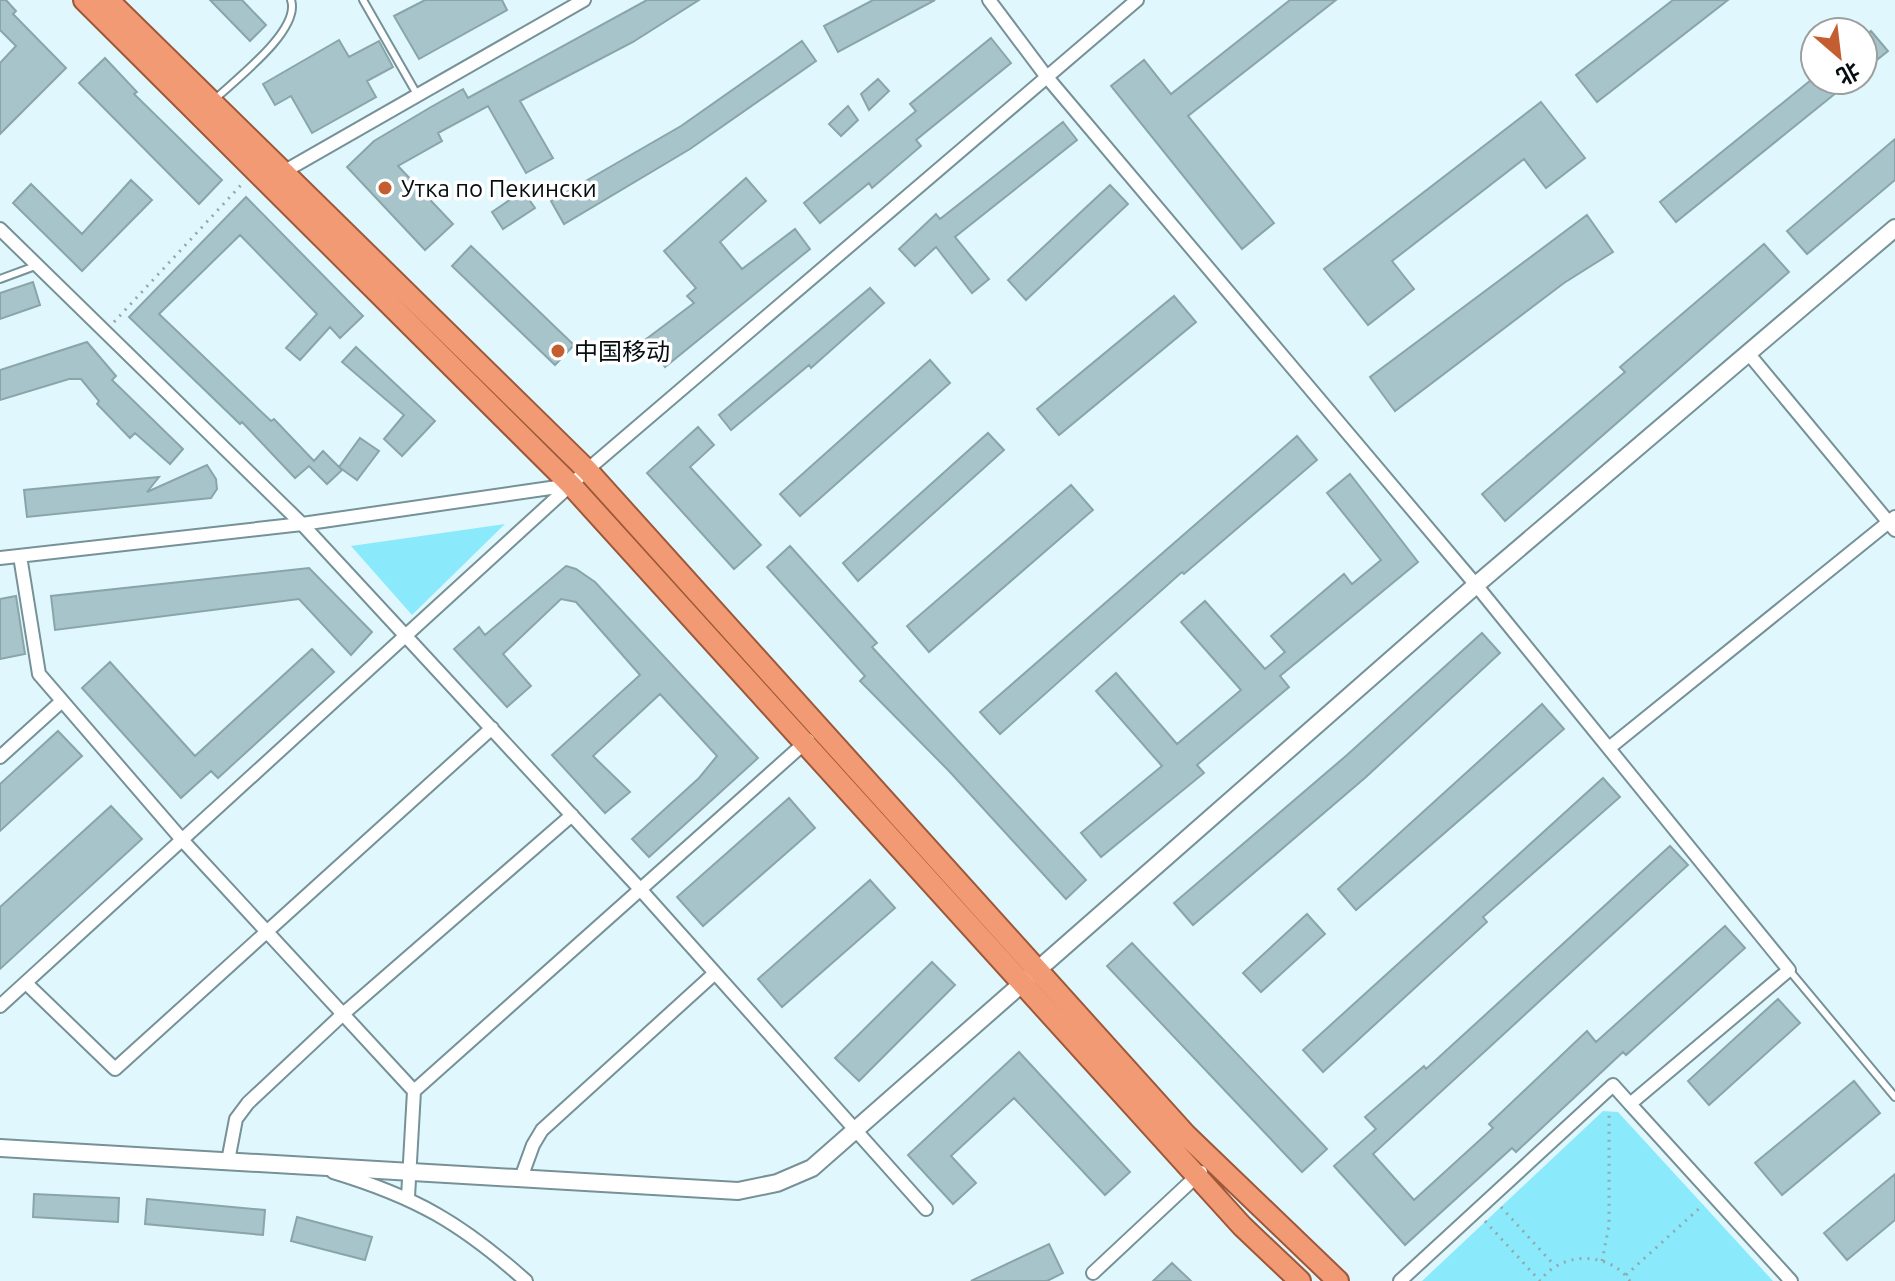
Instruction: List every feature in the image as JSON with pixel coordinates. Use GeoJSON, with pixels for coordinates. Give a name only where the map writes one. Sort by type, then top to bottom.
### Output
{"type":"FeatureCollection","features":[{"type":"Feature","properties":{"kind":"highway"},"geometry":{"type":"LineString","coordinates":[[84,0],[268,176],[587,470],[813,736]]}},
{"type":"Feature","properties":{"kind":"highway"},"geometry":{"type":"LineString","coordinates":[[108,0],[211,103],[268,176],[813,736],[1204,1168],[1300,1281]]}},
{"type":"Feature","properties":{"kind":"highway"},"geometry":{"type":"LineString","coordinates":[[1204,1168],[1338,1281]]}},
{"type":"Feature","properties":{"kind":"street"},"geometry":{"type":"LineString","coordinates":[[268,176],[418,96],[584,0]]}},
{"type":"Feature","properties":{"kind":"street"},"geometry":{"type":"LineString","coordinates":[[989,0],[1046,76],[1476,585],[1789,970],[1630,1104]]}},
{"type":"Feature","properties":{"kind":"street"},"geometry":{"type":"LineString","coordinates":[[0,1006],[184,842],[587,470],[1137,0]]}},
{"type":"Feature","properties":{"kind":"street"},"geometry":{"type":"LineString","coordinates":[[0,1148],[738,1191],[777,1183],[812,1168],[1476,585],[1895,228]]}},
{"type":"Feature","properties":{"kind":"street"},"geometry":{"type":"LineString","coordinates":[[0,229],[302,524],[408,636],[640,889],[926,1209]]}},
{"type":"Feature","properties":{"kind":"street"},"geometry":{"type":"LineString","coordinates":[[1609,748],[1893,523],[1748,353]]}},
{"type":"Feature","properties":{"kind":"street"},"geometry":{"type":"LineString","coordinates":[[0,558],[302,524],[571,485]]}},
{"type":"Feature","properties":{"kind":"street"},"geometry":{"type":"LineString","coordinates":[[20,556],[35,665],[62,701],[184,842],[414,1091]]}},
{"type":"Feature","properties":{"kind":"street"},"geometry":{"type":"LineString","coordinates":[[0,757],[62,701]]}},
{"type":"Feature","properties":{"kind":"street"},"geometry":{"type":"LineString","coordinates":[[26,983],[115,1069],[492,728]]}},
{"type":"Feature","properties":{"kind":"street"},"geometry":{"type":"LineString","coordinates":[[408,1197],[414,1091],[813,736]]}},
{"type":"Feature","properties":{"kind":"street"},"geometry":{"type":"LineString","coordinates":[[228,1161],[236,1119],[343,1014],[572,815]]}},
{"type":"Feature","properties":{"kind":"street"},"geometry":{"type":"LineString","coordinates":[[521,1178],[542,1130],[715,973]]}},
{"type":"Feature","properties":{"kind":"street"},"geometry":{"type":"LineString","coordinates":[[1400,1281],[1613,1085],[1791,1281]]}},
{"type":"Feature","properties":{"kind":"street"},"geometry":{"type":"LineString","coordinates":[[312,1166],[408,1197],[483,1242],[526,1281]]}},
{"type":"Feature","properties":{"kind":"street"},"geometry":{"type":"LineString","coordinates":[[1090,1277],[1204,1168]]}},
{"type":"Feature","properties":{"kind":"lane"},"geometry":{"type":"LineString","coordinates":[[211,103],[287,29],[294,12],[291,0]]}},
{"type":"Feature","properties":{"kind":"lane"},"geometry":{"type":"LineString","coordinates":[[363,0],[418,96]]}},
{"type":"Feature","properties":{"kind":"lane"},"geometry":{"type":"LineString","coordinates":[[0,279],[38,265]]}},
{"type":"Feature","properties":{"kind":"lane"},"geometry":{"type":"LineString","coordinates":[[1789,970],[1895,1097]]}},
{"type":"Feature","properties":{"kind":"path"},"geometry":{"type":"LineString","coordinates":[[105,331],[268,176]]}},
{"type":"Feature","properties":{"kind":"path"},"geometry":{"type":"LineString","coordinates":[[1602,1261],[1609,1226],[1609,1111]]}},
{"type":"Feature","properties":{"kind":"path"},"geometry":{"type":"LineString","coordinates":[[1626,1275],[1713,1196]]}},
{"type":"Feature","properties":{"kind":"path"},"geometry":{"type":"LineString","coordinates":[[1501,1207],[1556,1266]]}},
{"type":"Feature","properties":{"kind":"path"},"geometry":{"type":"LineString","coordinates":[[1485,1221],[1540,1281],[1556,1266],[1577,1258],[1602,1261],[1626,1275],[1630,1281]]}},
{"type":"Feature","properties":{"kind":"shaded area"},"geometry":{"type":"Polygon","coordinates":[[[505,524],[412,615],[351,546],[505,524]]]}},
{"type":"Feature","properties":{"kind":"shaded area"},"geometry":{"type":"Polygon","coordinates":[[[1603,1111],[1618,1112],[1773,1281],[1422,1281],[1603,1111]]]}},
{"type":"Feature","properties":{"kind":"building"},"geometry":{"type":"Polygon","coordinates":[[[0,0],[6,0],[16,11],[13,14],[66,68],[0,134],[0,63],[16,46],[0,30],[0,0]]]}},
{"type":"Feature","properties":{"kind":"building"},"geometry":{"type":"Polygon","coordinates":[[[210,0],[242,0],[266,25],[250,41],[210,0]]]}},
{"type":"Feature","properties":{"kind":"building"},"geometry":{"type":"Polygon","coordinates":[[[425,0],[502,0],[507,10],[419,59],[394,16],[425,0]]]}},
{"type":"Feature","properties":{"kind":"building"},"geometry":{"type":"Polygon","coordinates":[[[647,0],[699,0],[633,42],[520,101],[553,158],[526,173],[488,106],[438,133],[442,141],[398,166],[453,224],[425,250],[347,167],[374,141],[463,89],[468,98],[647,0]]]}},
{"type":"Feature","properties":{"kind":"building"},"geometry":{"type":"Polygon","coordinates":[[[873,0],[935,0],[838,52],[824,26],[873,0]]]}},
{"type":"Feature","properties":{"kind":"building"},"geometry":{"type":"Polygon","coordinates":[[[1290,0],[1336,0],[1188,116],[1274,223],[1242,249],[1111,86],[1144,60],[1171,94],[1290,0]]]}},
{"type":"Feature","properties":{"kind":"building"},"geometry":{"type":"Polygon","coordinates":[[[1673,0],[1728,0],[1597,102],[1576,75],[1673,0]]]}},
{"type":"Feature","properties":{"kind":"building"},"geometry":{"type":"Polygon","coordinates":[[[991,38],[1011,63],[916,140],[921,146],[872,188],[869,183],[820,223],[804,203],[916,111],[910,104],[991,38]]]}},
{"type":"Feature","properties":{"kind":"building"},"geometry":{"type":"Polygon","coordinates":[[[339,40],[349,57],[379,41],[393,67],[367,81],[376,97],[312,133],[291,96],[275,105],[263,84],[339,40]]]}},
{"type":"Feature","properties":{"kind":"building"},"geometry":{"type":"Polygon","coordinates":[[[1879,40],[1888,51],[1879,58],[1879,40]]]}},
{"type":"Feature","properties":{"kind":"building"},"geometry":{"type":"Polygon","coordinates":[[[802,41],[816,61],[690,149],[564,224],[551,201],[681,126],[802,41]]]}},
{"type":"Feature","properties":{"kind":"building"},"geometry":{"type":"Polygon","coordinates":[[[105,58],[137,92],[134,94],[222,180],[199,204],[79,83],[105,58]]]}},
{"type":"Feature","properties":{"kind":"building"},"geometry":{"type":"Polygon","coordinates":[[[878,79],[889,91],[869,110],[861,94],[878,79]]]}},
{"type":"Feature","properties":{"kind":"building"},"geometry":{"type":"Polygon","coordinates":[[[1799,90],[1799,96],[1832,96],[1676,222],[1660,202],[1799,90]]]}},
{"type":"Feature","properties":{"kind":"building"},"geometry":{"type":"Polygon","coordinates":[[[1541,102],[1585,158],[1546,188],[1524,159],[1392,261],[1414,289],[1368,325],[1324,269],[1541,102]]]}},
{"type":"Feature","properties":{"kind":"building"},"geometry":{"type":"Polygon","coordinates":[[[848,106],[858,120],[841,136],[829,124],[848,106]]]}},
{"type":"Feature","properties":{"kind":"building"},"geometry":{"type":"Polygon","coordinates":[[[1063,122],[1077,140],[955,237],[989,279],[972,293],[936,247],[915,266],[899,249],[936,214],[940,219],[1063,122]]]}},
{"type":"Feature","properties":{"kind":"building"},"geometry":{"type":"Polygon","coordinates":[[[1895,139],[1895,180],[1807,254],[1787,231],[1895,139]]]}},
{"type":"Feature","properties":{"kind":"building"},"geometry":{"type":"Polygon","coordinates":[[[746,178],[766,201],[720,242],[742,269],[795,229],[810,249],[665,367],[645,340],[694,303],[687,296],[696,288],[664,251],[746,178]]]}},
{"type":"Feature","properties":{"kind":"building"},"geometry":{"type":"Polygon","coordinates":[[[131,180],[152,200],[82,271],[13,203],[31,184],[82,234],[131,180]]]}},
{"type":"Feature","properties":{"kind":"building"},"geometry":{"type":"Polygon","coordinates":[[[1110,185],[1128,204],[1026,300],[1008,280],[1110,185]]]}},
{"type":"Feature","properties":{"kind":"building"},"geometry":{"type":"Polygon","coordinates":[[[523,191],[535,208],[503,229],[492,212],[523,191]]]}},
{"type":"Feature","properties":{"kind":"building"},"geometry":{"type":"Polygon","coordinates":[[[246,197],[363,316],[340,338],[330,327],[300,360],[286,348],[317,314],[240,235],[159,314],[271,421],[274,419],[314,461],[323,451],[342,470],[327,484],[309,466],[295,478],[242,422],[240,424],[129,317],[246,197]]]}},
{"type":"Feature","properties":{"kind":"building"},"geometry":{"type":"Polygon","coordinates":[[[1587,215],[1613,252],[1564,283],[1395,411],[1370,377],[1587,215]]]}},
{"type":"Feature","properties":{"kind":"building"},"geometry":{"type":"Polygon","coordinates":[[[1764,244],[1789,272],[1505,521],[1482,494],[1625,372],[1620,367],[1764,244]]]}},
{"type":"Feature","properties":{"kind":"building"},"geometry":{"type":"Polygon","coordinates":[[[471,246],[574,345],[555,365],[452,266],[471,246]]]}},
{"type":"Feature","properties":{"kind":"building"},"geometry":{"type":"Polygon","coordinates":[[[33,282],[40,305],[0,319],[0,293],[33,282]]]}},
{"type":"Feature","properties":{"kind":"building"},"geometry":{"type":"Polygon","coordinates":[[[870,288],[884,303],[811,368],[809,365],[731,430],[719,415],[870,288]]]}},
{"type":"Feature","properties":{"kind":"building"},"geometry":{"type":"Polygon","coordinates":[[[1174,296],[1196,322],[1059,435],[1037,409],[1174,296]]]}},
{"type":"Feature","properties":{"kind":"building"},"geometry":{"type":"Polygon","coordinates":[[[87,342],[116,376],[112,380],[183,449],[170,464],[135,433],[130,438],[97,404],[99,401],[81,379],[69,379],[0,400],[0,370],[87,342]]]}},
{"type":"Feature","properties":{"kind":"building"},"geometry":{"type":"Polygon","coordinates":[[[356,347],[435,421],[402,456],[384,439],[404,415],[342,362],[356,347]]]}},
{"type":"Feature","properties":{"kind":"building"},"geometry":{"type":"Polygon","coordinates":[[[930,360],[950,383],[800,516],[780,494],[930,360]]]}},
{"type":"Feature","properties":{"kind":"building"},"geometry":{"type":"Polygon","coordinates":[[[698,427],[714,445],[690,467],[761,545],[734,569],[647,473],[698,427]]]}},
{"type":"Feature","properties":{"kind":"building"},"geometry":{"type":"Polygon","coordinates":[[[988,433],[1004,450],[858,581],[843,563],[988,433]]]}},
{"type":"Feature","properties":{"kind":"building"},"geometry":{"type":"Polygon","coordinates":[[[1297,436],[1317,460],[1184,574],[1182,572],[1000,734],[980,712],[1297,436]]]}},
{"type":"Feature","properties":{"kind":"building"},"geometry":{"type":"Polygon","coordinates":[[[360,438],[379,451],[357,480],[339,467],[360,438]]]}},
{"type":"Feature","properties":{"kind":"building"},"geometry":{"type":"Polygon","coordinates":[[[207,465],[216,479],[217,489],[211,498],[27,517],[24,490],[159,477],[147,492],[207,465]]]}},
{"type":"Feature","properties":{"kind":"building"},"geometry":{"type":"Polygon","coordinates":[[[1350,474],[1418,562],[1280,676],[1289,687],[1197,765],[1204,773],[1101,857],[1081,833],[1162,766],[1096,691],[1116,673],[1177,744],[1241,690],[1181,622],[1205,601],[1265,669],[1285,652],[1271,636],[1344,574],[1352,584],[1381,560],[1327,493],[1350,474]]]}},
{"type":"Feature","properties":{"kind":"building"},"geometry":{"type":"Polygon","coordinates":[[[1071,485],[1093,510],[929,652],[907,626],[1071,485]]]}},
{"type":"Feature","properties":{"kind":"building"},"geometry":{"type":"Polygon","coordinates":[[[790,546],[877,643],[872,647],[1086,880],[1066,899],[949,771],[860,681],[865,676],[767,567],[790,546]]]}},
{"type":"Feature","properties":{"kind":"building"},"geometry":{"type":"Polygon","coordinates":[[[566,566],[595,582],[758,758],[649,857],[632,839],[699,778],[717,756],[660,694],[593,756],[630,792],[605,813],[552,755],[640,675],[576,602],[561,599],[503,654],[531,686],[507,707],[454,649],[479,627],[485,635],[566,566]]]}},
{"type":"Feature","properties":{"kind":"building"},"geometry":{"type":"Polygon","coordinates":[[[309,568],[372,632],[351,655],[299,599],[55,630],[51,596],[309,568]]]}},
{"type":"Feature","properties":{"kind":"building"},"geometry":{"type":"Polygon","coordinates":[[[16,596],[25,654],[0,659],[0,599],[16,596]]]}},
{"type":"Feature","properties":{"kind":"building"},"geometry":{"type":"Polygon","coordinates":[[[1482,633],[1500,653],[1366,777],[1193,925],[1174,903],[1347,755],[1482,633]]]}},
{"type":"Feature","properties":{"kind":"building"},"geometry":{"type":"Polygon","coordinates":[[[312,649],[334,672],[218,778],[211,771],[181,798],[82,688],[110,662],[195,756],[312,649]]]}},
{"type":"Feature","properties":{"kind":"building"},"geometry":{"type":"Polygon","coordinates":[[[1542,704],[1564,729],[1356,910],[1338,889],[1542,704]]]}},
{"type":"Feature","properties":{"kind":"building"},"geometry":{"type":"Polygon","coordinates":[[[58,731],[82,756],[0,831],[0,784],[58,731]]]}},
{"type":"Feature","properties":{"kind":"building"},"geometry":{"type":"Polygon","coordinates":[[[1603,778],[1620,797],[1483,917],[1487,922],[1323,1072],[1303,1050],[1603,778]]]}},
{"type":"Feature","properties":{"kind":"building"},"geometry":{"type":"Polygon","coordinates":[[[789,798],[815,828],[703,926],[677,897],[789,798]]]}},
{"type":"Feature","properties":{"kind":"building"},"geometry":{"type":"Polygon","coordinates":[[[111,806],[142,839],[0,969],[0,907],[111,806]]]}},
{"type":"Feature","properties":{"kind":"building"},"geometry":{"type":"Polygon","coordinates":[[[1670,846],[1688,865],[1373,1154],[1414,1200],[1493,1128],[1489,1124],[1587,1031],[1596,1042],[1725,926],[1745,948],[1626,1055],[1623,1052],[1516,1152],[1512,1148],[1405,1245],[1334,1166],[1376,1129],[1365,1117],[1424,1066],[1426,1069],[1670,846]]]}},
{"type":"Feature","properties":{"kind":"building"},"geometry":{"type":"Polygon","coordinates":[[[870,880],[895,908],[782,1007],[758,979],[870,880]]]}},
{"type":"Feature","properties":{"kind":"building"},"geometry":{"type":"Polygon","coordinates":[[[1307,914],[1325,934],[1261,992],[1243,973],[1307,914]]]}},
{"type":"Feature","properties":{"kind":"building"},"geometry":{"type":"Polygon","coordinates":[[[1132,943],[1327,1149],[1302,1172],[1107,966],[1132,943]]]}},
{"type":"Feature","properties":{"kind":"building"},"geometry":{"type":"Polygon","coordinates":[[[932,962],[955,985],[859,1081],[835,1058],[932,962]]]}},
{"type":"Feature","properties":{"kind":"building"},"geometry":{"type":"Polygon","coordinates":[[[1778,999],[1800,1023],[1709,1105],[1688,1081],[1778,999]]]}},
{"type":"Feature","properties":{"kind":"building"},"geometry":{"type":"Polygon","coordinates":[[[1019,1052],[1130,1172],[1105,1195],[1014,1098],[951,1156],[976,1183],[953,1204],[908,1155],[1019,1052]]]}},
{"type":"Feature","properties":{"kind":"building"},"geometry":{"type":"Polygon","coordinates":[[[1854,1081],[1880,1113],[1782,1195],[1755,1163],[1854,1081]]]}},
{"type":"Feature","properties":{"kind":"building"},"geometry":{"type":"Polygon","coordinates":[[[1895,1174],[1895,1220],[1847,1260],[1824,1233],[1895,1174]]]}},
{"type":"Feature","properties":{"kind":"building"},"geometry":{"type":"Polygon","coordinates":[[[34,1194],[119,1198],[118,1222],[33,1217],[34,1194]]]}},
{"type":"Feature","properties":{"kind":"building"},"geometry":{"type":"Polygon","coordinates":[[[147,1199],[265,1210],[263,1235],[145,1224],[147,1199]]]}},
{"type":"Feature","properties":{"kind":"building"},"geometry":{"type":"Polygon","coordinates":[[[297,1217],[372,1237],[365,1260],[291,1241],[297,1217]]]}},
{"type":"Feature","properties":{"kind":"building"},"geometry":{"type":"Polygon","coordinates":[[[1049,1244],[1063,1273],[1047,1281],[971,1281],[1049,1244]]]}},
{"type":"Feature","properties":{"kind":"building"},"geometry":{"type":"Polygon","coordinates":[[[1172,1263],[1191,1281],[1153,1281],[1172,1263]]]}},
{"type":"Feature","properties":{"kind":"place","name":"Утка по Пекински"},"geometry":{"type":"Point","coordinates":[385,188]}},
{"type":"Feature","properties":{"kind":"place","name":"中国移动"},"geometry":{"type":"Point","coordinates":[558,351]}}]}
